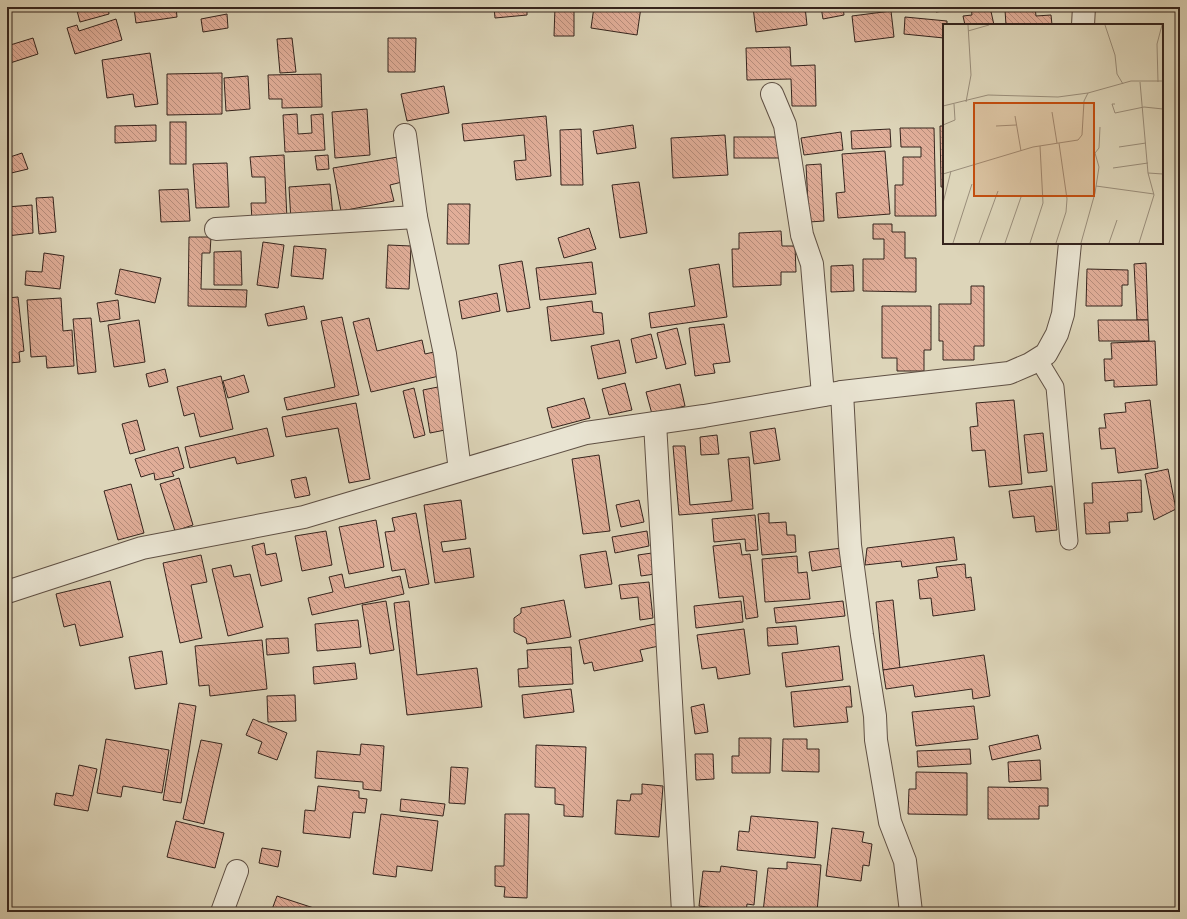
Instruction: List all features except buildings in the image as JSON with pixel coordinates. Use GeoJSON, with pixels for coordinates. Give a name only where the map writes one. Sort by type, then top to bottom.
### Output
{"type":"FeatureCollection","features":[{"type":"Feature","properties":{"kind":"street"},"geometry":{"type":"LineString","coordinates":[[1083,24],[1084,7]]}},
{"type":"Feature","properties":{"kind":"street"},"geometry":{"type":"LineString","coordinates":[[772,94],[785,125],[802,235],[812,264],[832,394],[862,635],[875,716],[876,740],[890,822],[905,861],[911,912]]}},
{"type":"Feature","properties":{"kind":"street"},"geometry":{"type":"LineString","coordinates":[[405,135],[416,218],[445,354],[460,470]]}},
{"type":"Feature","properties":{"kind":"street"},"geometry":{"type":"LineString","coordinates":[[216,229],[416,218]]}},
{"type":"Feature","properties":{"kind":"street"},"geometry":{"type":"LineString","coordinates":[[7,592],[142,548],[304,517],[586,433],[704,416],[832,394],[1009,373],[1030,364],[1046,354],[1057,334],[1063,314],[1070,244]]}},
{"type":"Feature","properties":{"kind":"street"},"geometry":{"type":"LineString","coordinates":[[655,423],[683,912]]}},
{"type":"Feature","properties":{"kind":"street"},"geometry":{"type":"LineString","coordinates":[[222,912],[237,872]]}},
{"type":"Feature","properties":{"kind":"lane"},"geometry":{"type":"LineString","coordinates":[[1038,359],[1055,387],[1069,541]]}}]}
